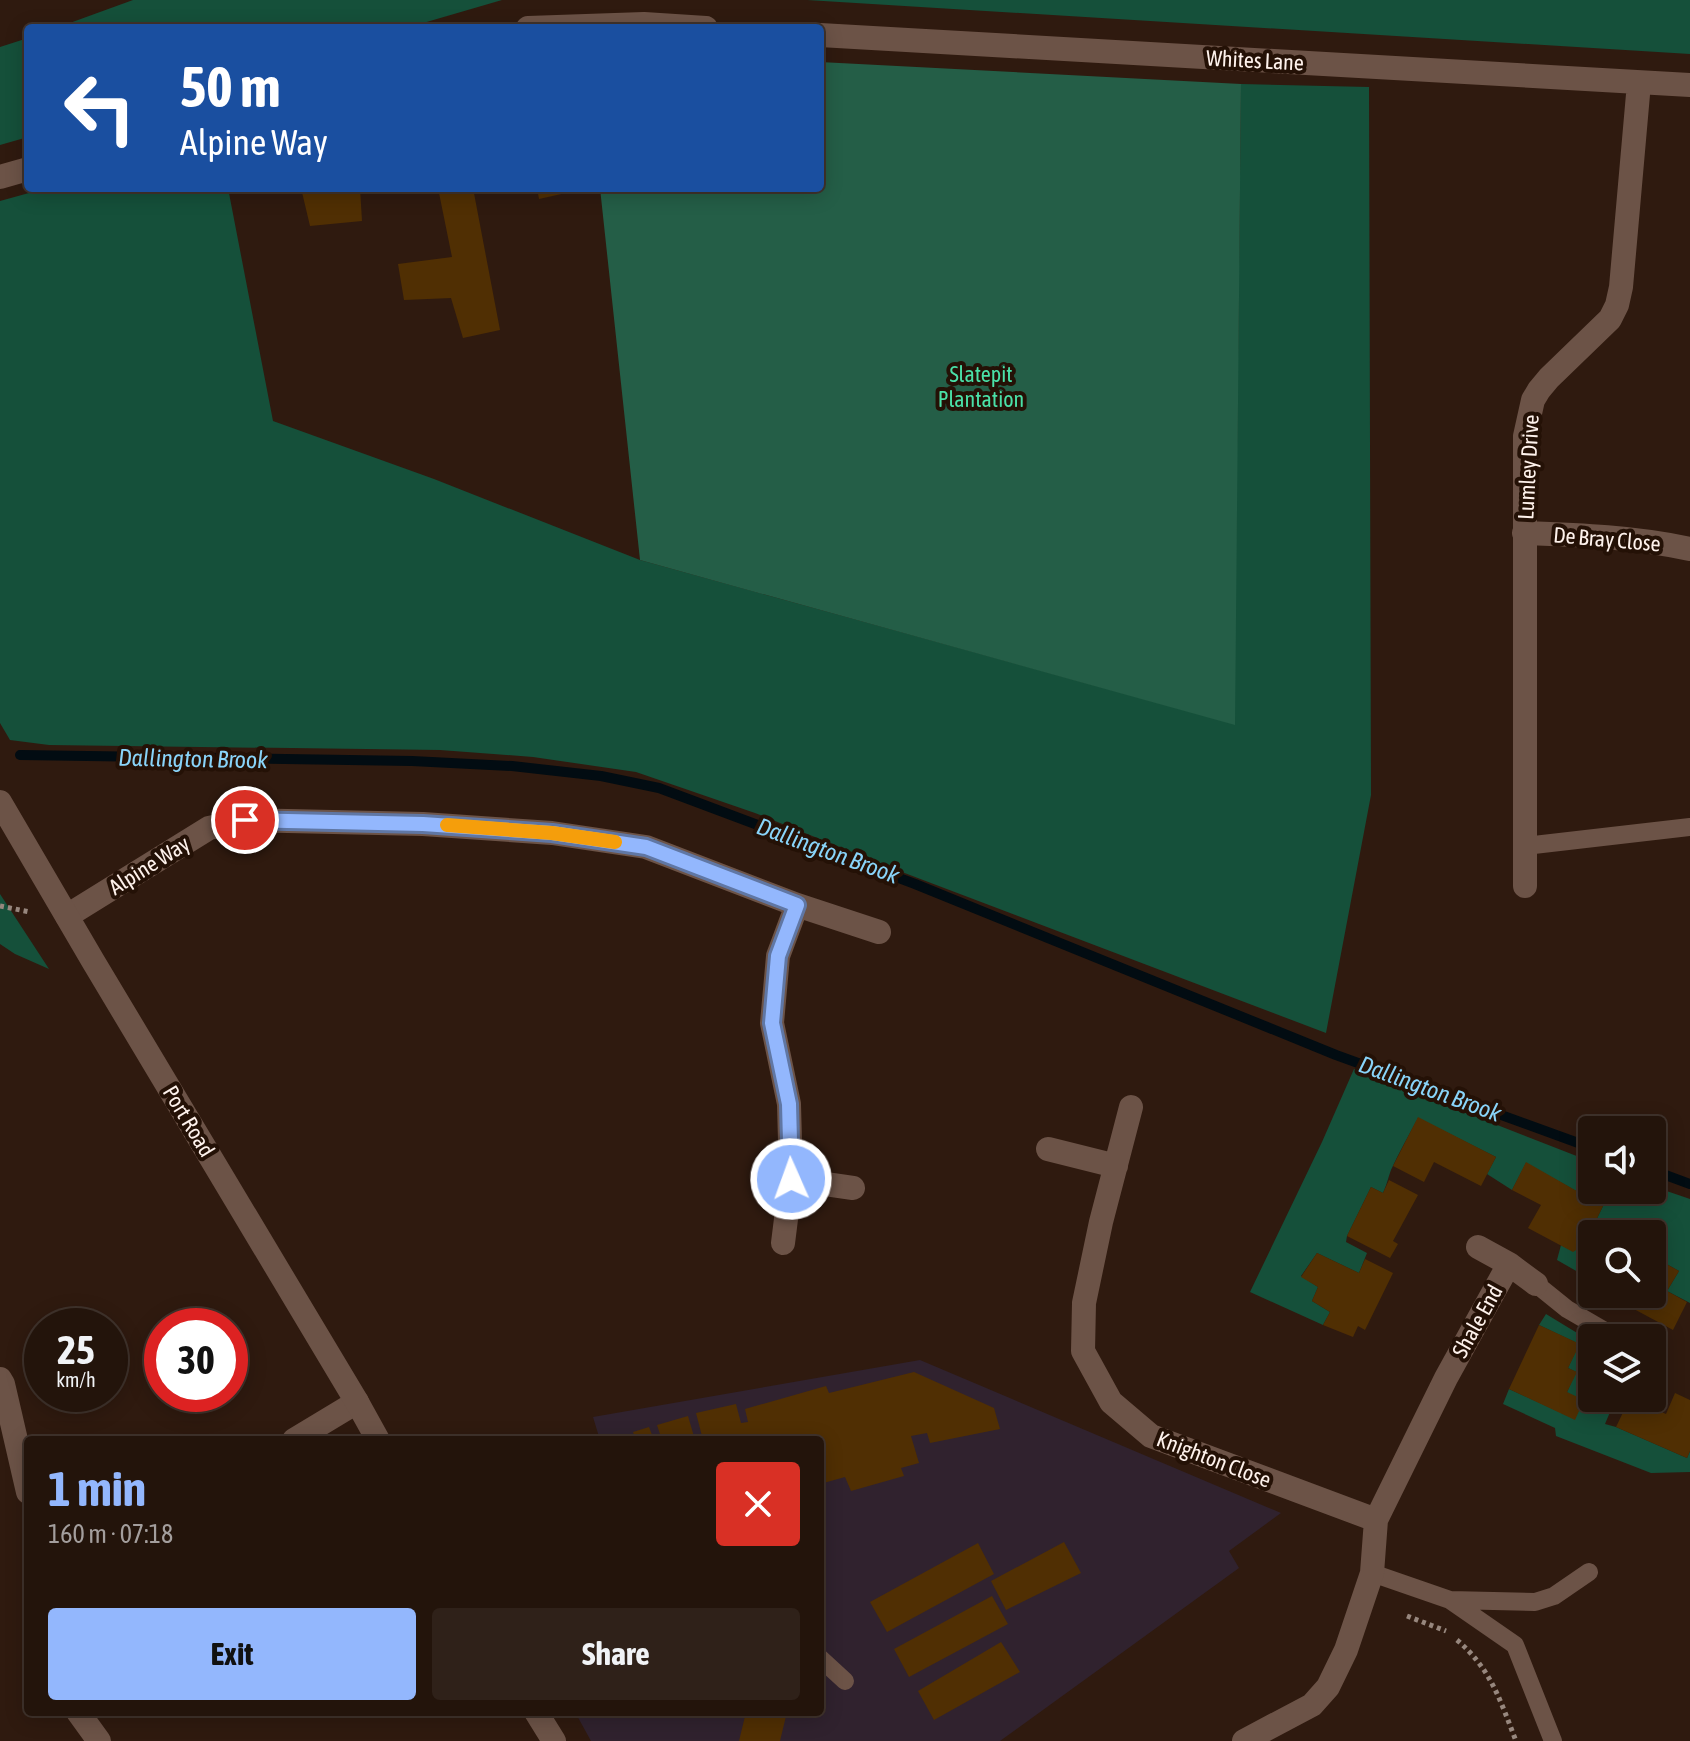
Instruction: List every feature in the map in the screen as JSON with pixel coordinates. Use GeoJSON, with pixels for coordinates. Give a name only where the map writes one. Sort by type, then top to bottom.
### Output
{"type":"FeatureCollection","features":[{"type":"Feature","properties":{"kind":"street","name":"Whites Lane"},"geometry":{"type":"LineString","coordinates":[[824,35],[1690,85]]}},
{"type":"Feature","properties":{"kind":"street","name":"Lumley Drive"},"geometry":{"type":"LineString","coordinates":[[1525,886],[1525,436],[1533,400],[1549,378],[1610,319],[1617,305],[1639,83]]}},
{"type":"Feature","properties":{"kind":"street"},"geometry":{"type":"LineString","coordinates":[[0,177],[24,170]]}},
{"type":"Feature","properties":{"kind":"street","name":"De Bray Close"},"geometry":{"type":"LineString","coordinates":[[1524,533],[1619,538],[1690,549]]}},
{"type":"Feature","properties":{"kind":"street","name":"Port Road"},"geometry":{"type":"LineString","coordinates":[[0,802],[376,1436]]}},
{"type":"Feature","properties":{"kind":"street","name":"Alpine Way"},"geometry":{"type":"LineString","coordinates":[[67,916],[209,828],[245,820],[423,824],[552,833],[646,847],[797,905],[879,932]]}},
{"type":"Feature","properties":{"kind":"street"},"geometry":{"type":"LineString","coordinates":[[783,1243],[791,1179],[789,1104],[772,1023],[778,956],[797,905]]}},
{"type":"Feature","properties":{"kind":"street","name":"Knighton Close"},"geometry":{"type":"LineString","coordinates":[[1131,1107],[1084,1303],[1083,1351],[1111,1402],[1151,1436],[1376,1520]]}},
{"type":"Feature","properties":{"kind":"street"},"geometry":{"type":"LineString","coordinates":[[1048,1149],[1116,1166]]}},
{"type":"Feature","properties":{"kind":"street"},"geometry":{"type":"LineString","coordinates":[[791,1179],[853,1188]]}},
{"type":"Feature","properties":{"kind":"street","name":"Shale End"},"geometry":{"type":"LineString","coordinates":[[1478,1247],[1536,1284]]}},
{"type":"Feature","properties":{"kind":"street","name":"Shale End"},"geometry":{"type":"LineString","coordinates":[[1376,1520],[1446,1378],[1509,1264]]}},
{"type":"Feature","properties":{"kind":"street"},"geometry":{"type":"LineString","coordinates":[[0,1379],[24,1475]]}},
{"type":"Feature","properties":{"kind":"street"},"geometry":{"type":"LineString","coordinates":[[301,1436],[357,1402]]}},
{"type":"Feature","properties":{"kind":"street"},"geometry":{"type":"LineString","coordinates":[[1244,1741],[1312,1705],[1328,1687],[1346,1650],[1372,1573],[1376,1520]]}},
{"type":"Feature","properties":{"kind":"street"},"geometry":{"type":"LineString","coordinates":[[81,1716],[99,1741]]}},
{"type":"Feature","properties":{"kind":"street"},"geometry":{"type":"LineString","coordinates":[[538,1716],[554,1741]]}},
{"type":"Feature","properties":{"kind":"lane"},"geometry":{"type":"LineString","coordinates":[[1525,846],[1690,827]]}},
{"type":"Feature","properties":{"kind":"lane"},"geometry":{"type":"LineString","coordinates":[[1536,1284],[1567,1309],[1593,1324]]}},
{"type":"Feature","properties":{"kind":"lane"},"geometry":{"type":"LineString","coordinates":[[1450,1600],[1535,1602],[1554,1596],[1589,1572]]}},
{"type":"Feature","properties":{"kind":"lane"},"geometry":{"type":"LineString","coordinates":[[1372,1573],[1450,1600],[1515,1645],[1553,1741]]}},
{"type":"Feature","properties":{"kind":"lane"},"geometry":{"type":"LineString","coordinates":[[824,1662],[845,1681]]}},
{"type":"Feature","properties":{"kind":"path"},"geometry":{"type":"LineString","coordinates":[[1364,1599],[1448,1632],[1473,1654],[1495,1687],[1516,1741]]}},
{"type":"Feature","properties":{"kind":"shaded area"},"geometry":{"type":"Polygon","coordinates":[[[920,1360],[1281,1513],[1229,1551],[1239,1568],[1000,1741],[591,1741],[577,1716],[824,1716],[824,1436],[599,1436],[593,1417],[920,1360]]]}},
{"type":"Feature","properties":{"kind":"green space"},"geometry":{"type":"Polygon","coordinates":[[[133,0],[502,0],[420,24],[67,24],[133,0]]]}},
{"type":"Feature","properties":{"kind":"green space"},"geometry":{"type":"Polygon","coordinates":[[[807,0],[1690,0],[1690,54],[807,0]]]}},
{"type":"Feature","properties":{"kind":"green space"},"geometry":{"type":"Polygon","coordinates":[[[24,39],[24,138],[0,145],[0,47],[24,39]]]}},
{"type":"Feature","properties":{"kind":"green space","name":"Slatepit Plantation"},"geometry":{"type":"Polygon","coordinates":[[[824,62],[1241,84],[1235,725],[640,560],[600,192],[824,192],[824,62]]]}},
{"type":"Feature","properties":{"kind":"green space"},"geometry":{"type":"Polygon","coordinates":[[[1241,84],[1369,87],[1371,795],[1326,1033],[755,813],[636,772],[533,757],[440,750],[49,745],[10,740],[0,723],[0,201],[33,192],[229,192],[273,421],[434,479],[640,560],[1234,724],[1241,84]]]}},
{"type":"Feature","properties":{"kind":"green space"},"geometry":{"type":"Polygon","coordinates":[[[0,894],[49,969],[0,944],[0,894]]]}},
{"type":"Feature","properties":{"kind":"green space"},"geometry":{"type":"Polygon","coordinates":[[[1354,1069],[1578,1157],[1578,1192],[1526,1163],[1512,1190],[1487,1174],[1496,1157],[1418,1118],[1394,1163],[1383,1193],[1371,1187],[1347,1236],[1346,1242],[1367,1253],[1359,1273],[1317,1253],[1301,1276],[1318,1287],[1312,1301],[1330,1312],[1323,1325],[1250,1292],[1354,1069]]]}},
{"type":"Feature","properties":{"kind":"green space"},"geometry":{"type":"Polygon","coordinates":[[[1666,1191],[1690,1199],[1690,1303],[1667,1291],[1679,1271],[1666,1264],[1666,1220],[1596,1220],[1603,1206],[1599,1204],[1666,1204],[1666,1191]]]}},
{"type":"Feature","properties":{"kind":"green space"},"geometry":{"type":"Polygon","coordinates":[[[1561,1245],[1573,1251],[1578,1248],[1578,1272],[1557,1260],[1561,1245]]]}},
{"type":"Feature","properties":{"kind":"green space"},"geometry":{"type":"Polygon","coordinates":[[[1546,1314],[1578,1333],[1578,1344],[1539,1325],[1546,1314]]]}},
{"type":"Feature","properties":{"kind":"green space"},"geometry":{"type":"Polygon","coordinates":[[[1578,1346],[1578,1412],[1610,1412],[1605,1424],[1687,1458],[1690,1451],[1690,1472],[1651,1473],[1556,1436],[1555,1428],[1503,1404],[1509,1389],[1575,1419],[1567,1392],[1576,1372],[1568,1368],[1578,1346]]]}},
{"type":"Feature","properties":{"kind":"building"},"geometry":{"type":"Polygon","coordinates":[[[302,192],[360,192],[362,221],[310,226],[302,192]]]}},
{"type":"Feature","properties":{"kind":"building"},"geometry":{"type":"Polygon","coordinates":[[[439,192],[474,192],[500,330],[463,338],[451,298],[404,300],[398,264],[452,257],[439,192]]]}},
{"type":"Feature","properties":{"kind":"building"},"geometry":{"type":"Polygon","coordinates":[[[538,192],[570,192],[539,199],[538,192]]]}},
{"type":"Feature","properties":{"kind":"building"},"geometry":{"type":"Polygon","coordinates":[[[1418,1117],[1496,1157],[1481,1186],[1434,1162],[1424,1182],[1393,1166],[1418,1117]]]}},
{"type":"Feature","properties":{"kind":"building"},"geometry":{"type":"Polygon","coordinates":[[[1526,1162],[1578,1192],[1578,1204],[1603,1206],[1596,1220],[1578,1220],[1578,1249],[1573,1252],[1528,1228],[1541,1205],[1512,1190],[1526,1162]]]}},
{"type":"Feature","properties":{"kind":"building"},"geometry":{"type":"Polygon","coordinates":[[[1389,1180],[1418,1195],[1393,1241],[1398,1244],[1390,1258],[1347,1236],[1371,1187],[1383,1193],[1389,1180]]]}},
{"type":"Feature","properties":{"kind":"building"},"geometry":{"type":"Polygon","coordinates":[[[1317,1253],[1359,1273],[1365,1259],[1393,1273],[1365,1330],[1358,1326],[1353,1337],[1323,1325],[1330,1312],[1312,1301],[1318,1287],[1301,1277],[1317,1253]]]}},
{"type":"Feature","properties":{"kind":"building"},"geometry":{"type":"Polygon","coordinates":[[[1666,1264],[1679,1271],[1667,1291],[1687,1302],[1673,1330],[1632,1308],[1666,1308],[1666,1264]]]}},
{"type":"Feature","properties":{"kind":"building"},"geometry":{"type":"Polygon","coordinates":[[[1539,1325],[1578,1343],[1568,1368],[1577,1372],[1567,1392],[1578,1397],[1579,1412],[1575,1420],[1509,1389],[1539,1325]]]}},
{"type":"Feature","properties":{"kind":"building"},"geometry":{"type":"Polygon","coordinates":[[[914,1372],[994,1408],[1000,1429],[930,1443],[927,1433],[911,1436],[919,1463],[901,1468],[904,1476],[851,1491],[845,1477],[824,1483],[824,1436],[702,1436],[696,1413],[736,1404],[741,1423],[748,1422],[745,1409],[826,1386],[829,1393],[914,1372]]]}},
{"type":"Feature","properties":{"kind":"building"},"geometry":{"type":"Polygon","coordinates":[[[1675,1393],[1690,1400],[1690,1451],[1687,1458],[1616,1427],[1623,1412],[1666,1414],[1675,1393]]]}},
{"type":"Feature","properties":{"kind":"building"},"geometry":{"type":"Polygon","coordinates":[[[688,1416],[694,1436],[661,1436],[657,1425],[688,1416]]]}},
{"type":"Feature","properties":{"kind":"building"},"geometry":{"type":"Polygon","coordinates":[[[649,1427],[652,1436],[634,1436],[633,1432],[649,1427]]]}},
{"type":"Feature","properties":{"kind":"building"},"geometry":{"type":"Polygon","coordinates":[[[1064,1542],[1081,1573],[1006,1610],[991,1581],[1064,1542]]]}},
{"type":"Feature","properties":{"kind":"building"},"geometry":{"type":"Polygon","coordinates":[[[978,1543],[994,1574],[887,1632],[870,1602],[978,1543]]]}},
{"type":"Feature","properties":{"kind":"building"},"geometry":{"type":"Polygon","coordinates":[[[992,1596],[1008,1624],[909,1677],[894,1649],[992,1596]]]}},
{"type":"Feature","properties":{"kind":"building"},"geometry":{"type":"Polygon","coordinates":[[[1001,1642],[1020,1672],[934,1720],[918,1691],[1001,1642]]]}},
{"type":"Feature","properties":{"kind":"building"},"geometry":{"type":"Polygon","coordinates":[[[745,1716],[786,1716],[780,1741],[739,1741],[745,1716]]]}},
{"type":"Feature","properties":{"kind":"waterway","name":"Dallington Brook"},"geometry":{"type":"LineString","coordinates":[[20,755],[412,761],[512,766],[601,776],[659,788],[915,884],[1336,1055],[1578,1143]]}},
{"type":"Feature","properties":{"kind":"waterway","name":"Dallington Brook"},"geometry":{"type":"LineString","coordinates":[[1666,1175],[1690,1184]]}},
{"type":"Feature","properties":{"kind":"slow traffic"},"geometry":{"type":"LineString","coordinates":[[447,825],[552,833],[615,842]]}},
{"type":"Feature","properties":{"kind":"route"},"geometry":{"type":"LineString","coordinates":[[245,820],[423,824],[552,833],[646,847],[797,905],[778,956],[772,1023],[789,1104],[791,1179]]}}]}
